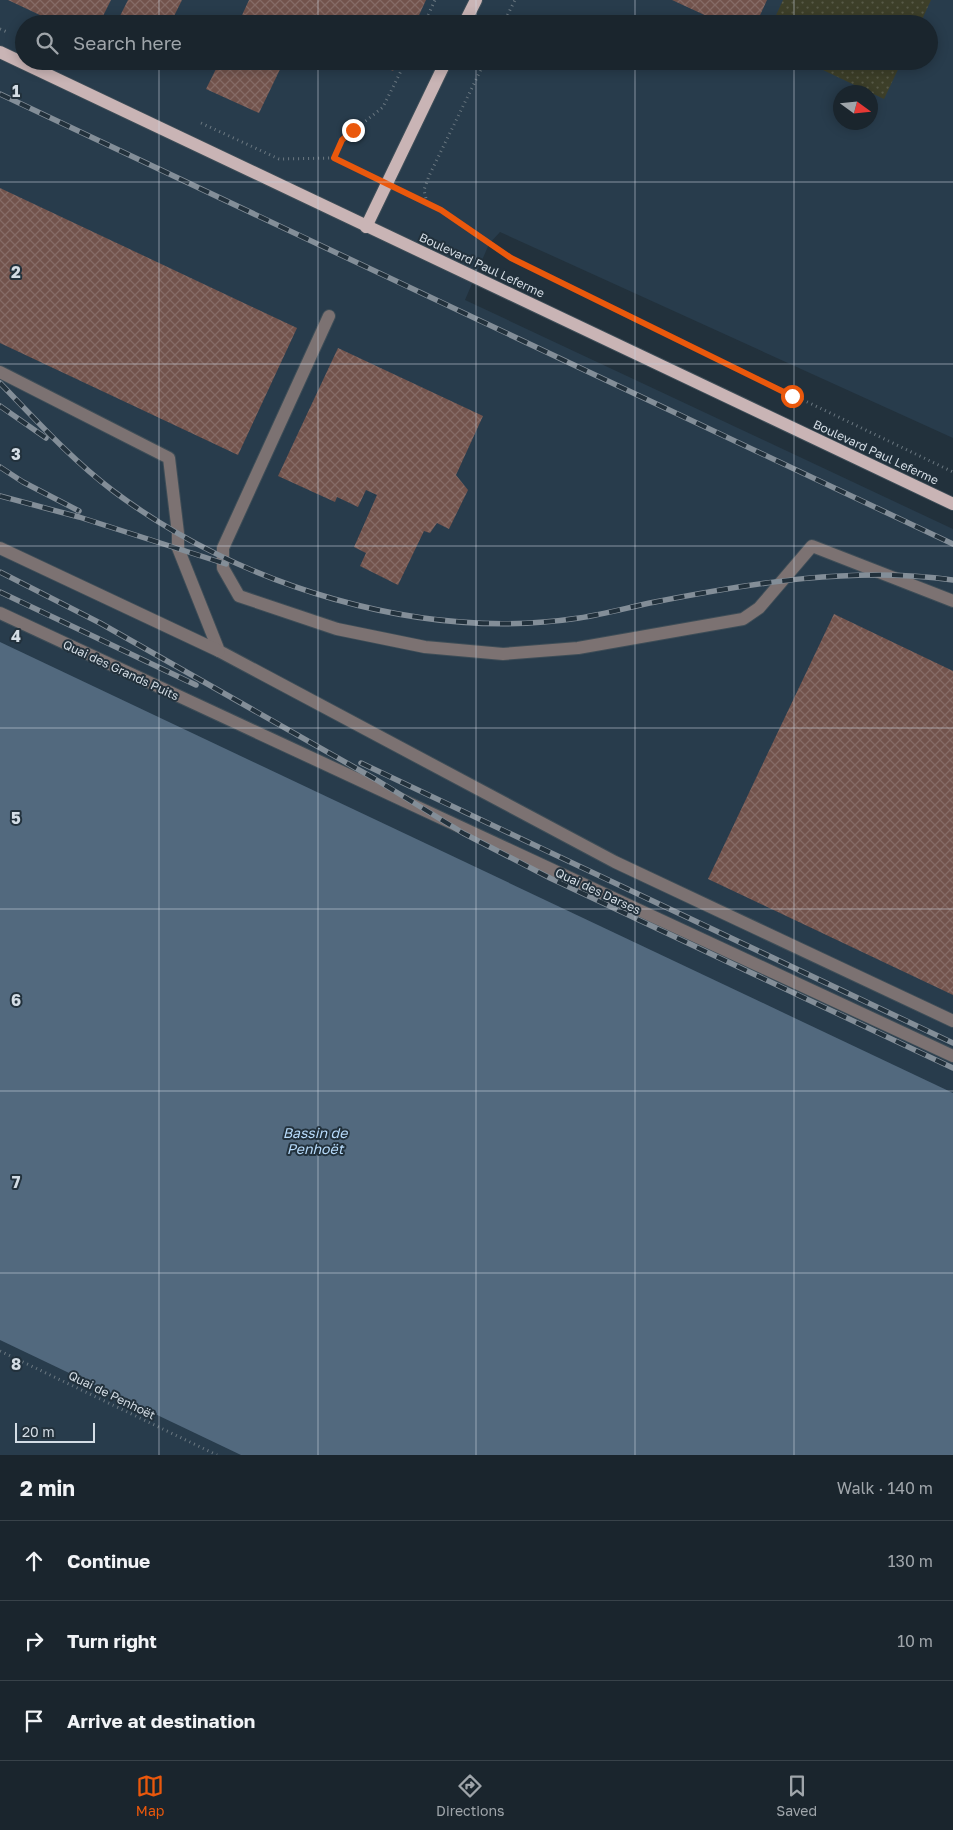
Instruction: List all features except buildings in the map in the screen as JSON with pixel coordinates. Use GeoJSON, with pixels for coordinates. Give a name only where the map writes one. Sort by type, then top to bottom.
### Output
{"type":"FeatureCollection","features":[{"type":"Feature","properties":{"kind":"main road"},"geometry":{"type":"LineString","coordinates":[[468,15],[476,0]]}},
{"type":"Feature","properties":{"kind":"main road","name":"Boulevard Paul Leferme"},"geometry":{"type":"LineString","coordinates":[[0,52],[15,59]]}},
{"type":"Feature","properties":{"kind":"main road","name":"Boulevard Paul Leferme"},"geometry":{"type":"LineString","coordinates":[[38,70],[366,227],[472,274],[953,504]]}},
{"type":"Feature","properties":{"kind":"main road"},"geometry":{"type":"LineString","coordinates":[[366,227],[442,70]]}},
{"type":"Feature","properties":{"kind":"lane"},"geometry":{"type":"LineString","coordinates":[[329,316],[222,548],[222,568],[239,596],[337,629],[425,647],[502,654],[578,648],[743,619],[759,608],[812,546],[953,601]]}},
{"type":"Feature","properties":{"kind":"lane"},"geometry":{"type":"LineString","coordinates":[[0,372],[169,458],[178,548],[219,651]]}},
{"type":"Feature","properties":{"kind":"lane"},"geometry":{"type":"LineString","coordinates":[[0,548],[219,651],[615,862],[953,1021]]}},
{"type":"Feature","properties":{"kind":"lane","name":"Quai des Grands Puits"},"geometry":{"type":"LineString","coordinates":[[0,613],[243,726]]}},
{"type":"Feature","properties":{"kind":"lane","name":"Quai des Darses"},"geometry":{"type":"LineString","coordinates":[[243,726],[953,1056]]}},
{"type":"Feature","properties":{"kind":"path"},"geometry":{"type":"LineString","coordinates":[[428,15],[435,0]]}},
{"type":"Feature","properties":{"kind":"path"},"geometry":{"type":"LineString","coordinates":[[508,15],[515,0]]}},
{"type":"Feature","properties":{"kind":"path"},"geometry":{"type":"LineString","coordinates":[[334,158],[342,140],[383,107],[402,70]]}},
{"type":"Feature","properties":{"kind":"path"},"geometry":{"type":"LineString","coordinates":[[427,203],[424,190],[429,176],[481,70]]}},
{"type":"Feature","properties":{"kind":"path"},"geometry":{"type":"LineString","coordinates":[[198,122],[279,159],[293,160],[324,156],[334,158],[441,210],[501,252],[568,287],[953,472]]}},
{"type":"Feature","properties":{"kind":"path","name":"Quai de Penhoët"},"geometry":{"type":"LineString","coordinates":[[0,1351],[217,1455]]}},
{"type":"Feature","properties":{"kind":"shaded area"},"geometry":{"type":"Polygon","coordinates":[[[0,0],[953,0],[953,438],[500,232],[489,244],[465,300],[953,529],[953,1455],[0,1455],[0,0]]]}},
{"type":"Feature","properties":{"kind":"green space"},"geometry":{"type":"Polygon","coordinates":[[[783,0],[931,0],[924,15],[776,15],[783,0]]]}},
{"type":"Feature","properties":{"kind":"green space"},"geometry":{"type":"Polygon","coordinates":[[[823,70],[898,70],[884,99],[878,96],[878,85],[855,85],[823,70]]]}},
{"type":"Feature","properties":{"kind":"water","name":"Bassin de Penhoët"},"geometry":{"type":"Polygon","coordinates":[[[0,642],[953,1093],[953,1455],[241,1455],[0,1340],[0,642]]]}},
{"type":"Feature","properties":{"kind":"railway"},"geometry":{"type":"LineString","coordinates":[[0,94],[953,544]]}},
{"type":"Feature","properties":{"kind":"railway"},"geometry":{"type":"LineString","coordinates":[[0,383],[82,465],[112,490],[162,524],[216,554],[274,579],[334,599],[395,613],[457,622],[519,623],[579,618],[692,595],[803,579],[878,575],[916,576],[953,580]]}},
{"type":"Feature","properties":{"kind":"railway"},"geometry":{"type":"LineString","coordinates":[[0,406],[46,438]]}},
{"type":"Feature","properties":{"kind":"railway"},"geometry":{"type":"LineString","coordinates":[[0,467],[23,482],[79,511]]}},
{"type":"Feature","properties":{"kind":"railway"},"geometry":{"type":"LineString","coordinates":[[0,496],[79,517],[226,564]]}},
{"type":"Feature","properties":{"kind":"railway"},"geometry":{"type":"LineString","coordinates":[[0,572],[100,623],[375,779],[463,833],[550,878],[953,1068]]}},
{"type":"Feature","properties":{"kind":"railway"},"geometry":{"type":"LineString","coordinates":[[0,592],[196,685]]}},
{"type":"Feature","properties":{"kind":"railway"},"geometry":{"type":"LineString","coordinates":[[361,763],[953,1043]]}},
{"type":"Feature","properties":{"kind":"route"},"geometry":{"type":"LineString","coordinates":[[353,130],[342,140],[334,158],[441,210],[511,258],[792,396]]}}]}
